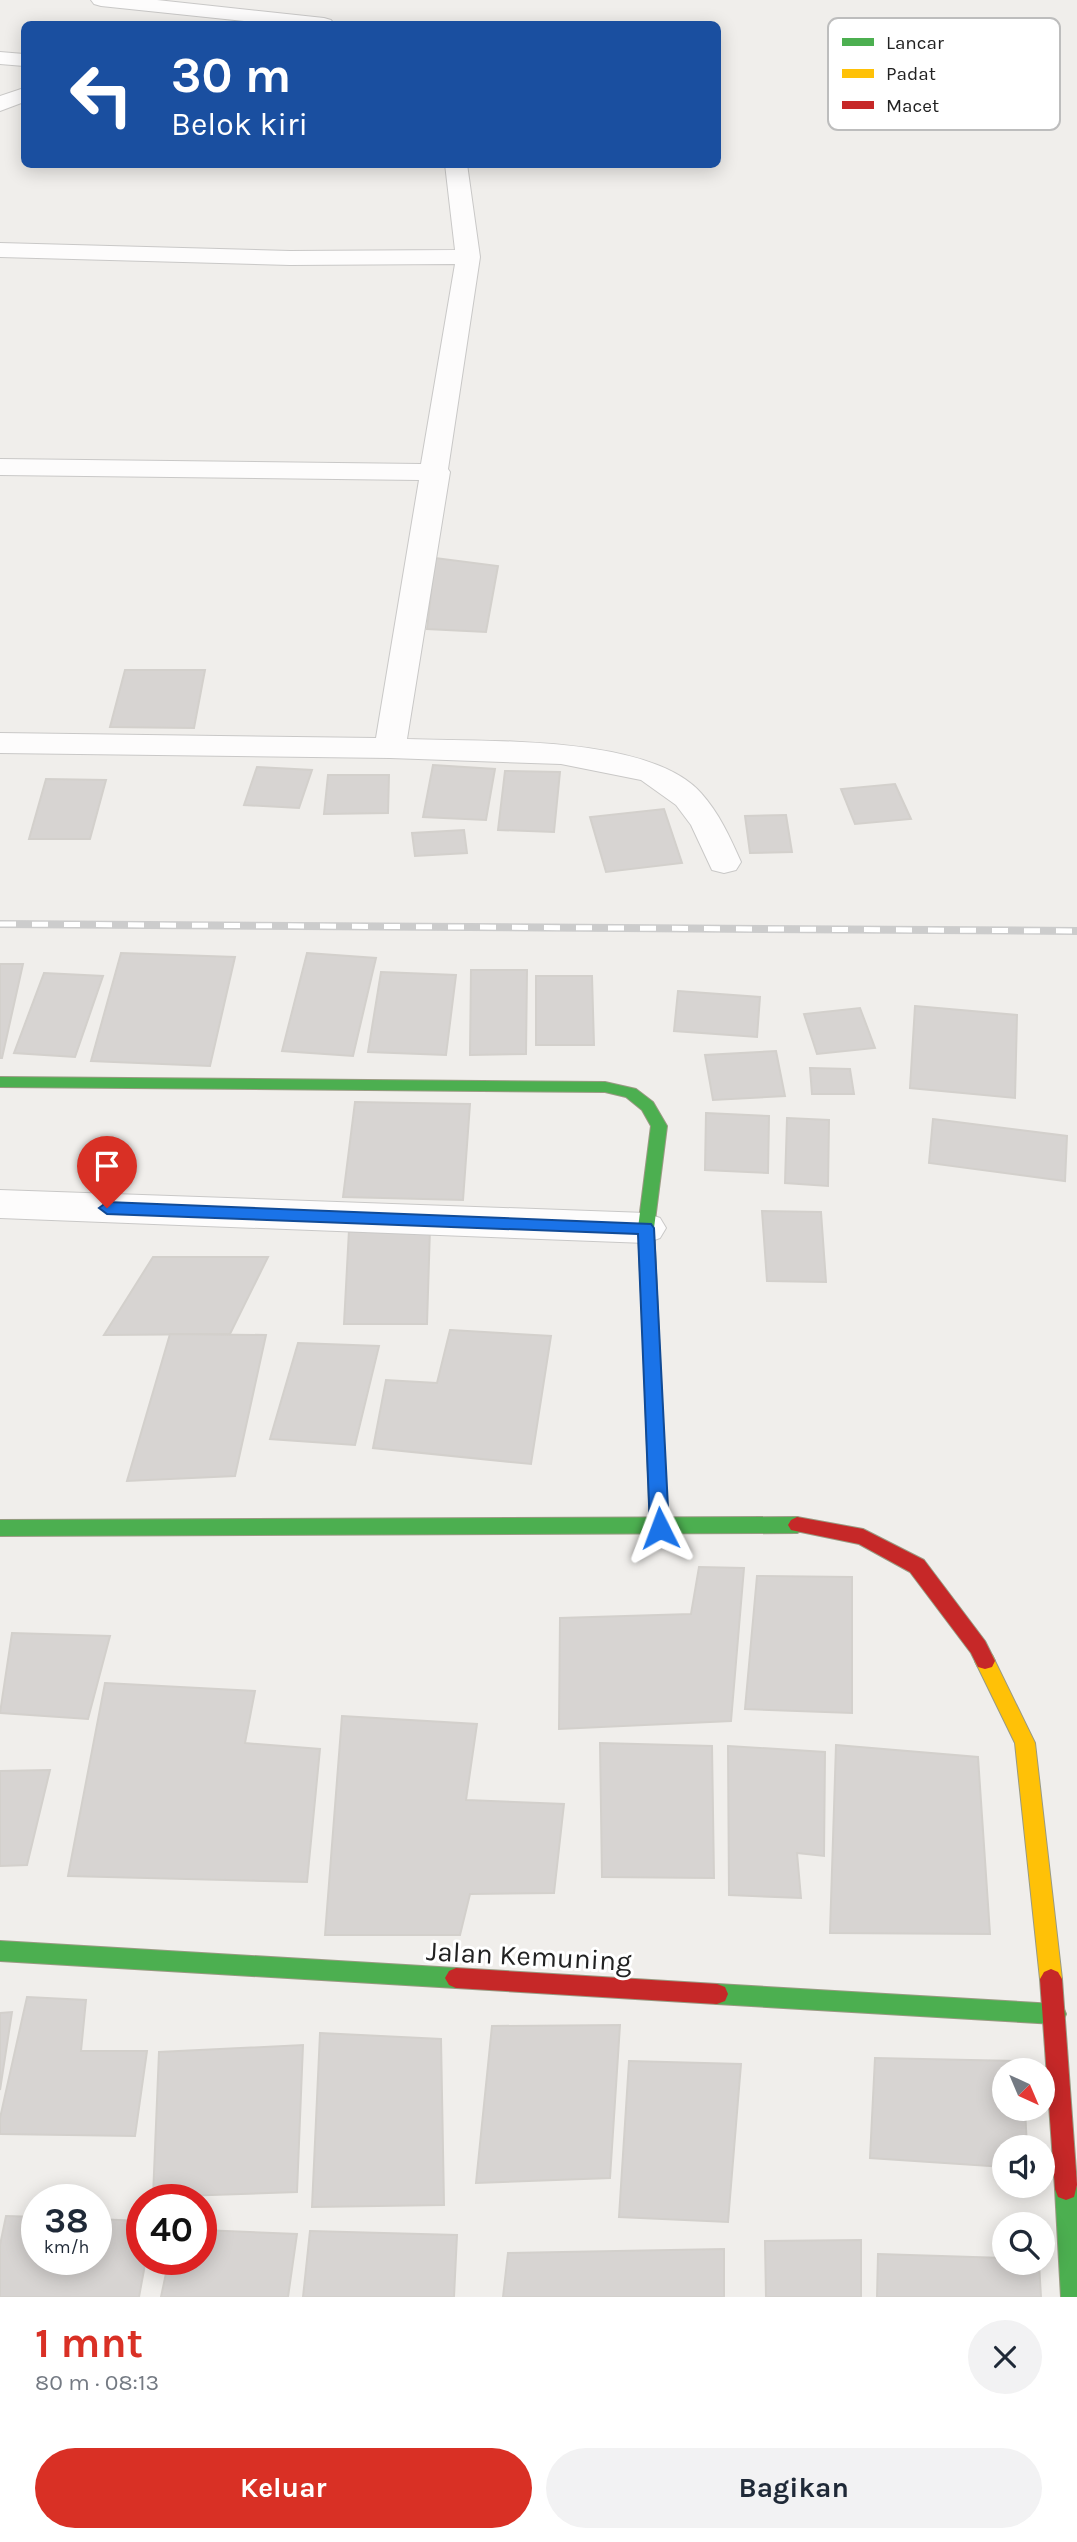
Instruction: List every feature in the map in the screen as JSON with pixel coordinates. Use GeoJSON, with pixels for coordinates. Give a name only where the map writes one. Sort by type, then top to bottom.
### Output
{"type":"FeatureCollection","features":[{"type":"Feature","properties":{"kind":"street"},"geometry":{"type":"LineString","coordinates":[[101,0],[296,21]]}},
{"type":"Feature","properties":{"kind":"street"},"geometry":{"type":"LineString","coordinates":[[0,58],[21,60]]}},
{"type":"Feature","properties":{"kind":"street"},"geometry":{"type":"LineString","coordinates":[[0,104],[21,95]]}},
{"type":"Feature","properties":{"kind":"street"},"geometry":{"type":"LineString","coordinates":[[390,748],[436,472],[468,257],[457,168]]}},
{"type":"Feature","properties":{"kind":"street"},"geometry":{"type":"LineString","coordinates":[[0,250],[290,258],[468,257]]}},
{"type":"Feature","properties":{"kind":"street"},"geometry":{"type":"LineString","coordinates":[[0,467],[436,472]]}},
{"type":"Feature","properties":{"kind":"street"},"geometry":{"type":"LineString","coordinates":[[0,743],[390,748],[561,754],[652,773],[688,797],[707,824],[724,862]]}},
{"type":"Feature","properties":{"kind":"street"},"geometry":{"type":"LineString","coordinates":[[0,1082],[605,1087],[631,1093],[648,1106],[659,1126],[646,1228],[660,1528]]}},
{"type":"Feature","properties":{"kind":"street"},"geometry":{"type":"LineString","coordinates":[[0,1204],[646,1228]]}},
{"type":"Feature","properties":{"kind":"street"},"geometry":{"type":"LineString","coordinates":[[0,1528],[660,1528],[795,1525],[863,1537],[917,1566],[978,1647],[1025,1743],[1055,2014],[1073,2297]]}},
{"type":"Feature","properties":{"kind":"street","name":"Jalan Kemuning"},"geometry":{"type":"LineString","coordinates":[[0,1951],[1055,2014]]}},
{"type":"Feature","properties":{"kind":"building"},"geometry":{"type":"Polygon","coordinates":[[[435,558],[498,566],[486,632],[427,629],[435,558]]]}},
{"type":"Feature","properties":{"kind":"building"},"geometry":{"type":"Polygon","coordinates":[[[125,670],[205,670],[194,728],[110,727],[125,670]]]}},
{"type":"Feature","properties":{"kind":"building"},"geometry":{"type":"Polygon","coordinates":[[[433,765],[495,769],[486,820],[423,817],[433,765]]]}},
{"type":"Feature","properties":{"kind":"building"},"geometry":{"type":"Polygon","coordinates":[[[257,767],[312,770],[299,808],[244,805],[257,767]]]}},
{"type":"Feature","properties":{"kind":"building"},"geometry":{"type":"Polygon","coordinates":[[[505,771],[560,772],[554,832],[498,830],[505,771]]]}},
{"type":"Feature","properties":{"kind":"building"},"geometry":{"type":"Polygon","coordinates":[[[328,775],[389,775],[388,813],[324,814],[328,775]]]}},
{"type":"Feature","properties":{"kind":"building"},"geometry":{"type":"Polygon","coordinates":[[[46,779],[106,780],[90,839],[29,839],[46,779]]]}},
{"type":"Feature","properties":{"kind":"building"},"geometry":{"type":"Polygon","coordinates":[[[895,784],[911,819],[855,824],[841,789],[895,784]]]}},
{"type":"Feature","properties":{"kind":"building"},"geometry":{"type":"Polygon","coordinates":[[[664,809],[682,863],[606,872],[590,817],[664,809]]]}},
{"type":"Feature","properties":{"kind":"building"},"geometry":{"type":"Polygon","coordinates":[[[786,815],[792,852],[750,853],[745,816],[786,815]]]}},
{"type":"Feature","properties":{"kind":"building"},"geometry":{"type":"Polygon","coordinates":[[[464,830],[467,853],[415,856],[412,833],[464,830]]]}},
{"type":"Feature","properties":{"kind":"building"},"geometry":{"type":"Polygon","coordinates":[[[121,953],[235,957],[210,1066],[91,1061],[121,953]]]}},
{"type":"Feature","properties":{"kind":"building"},"geometry":{"type":"Polygon","coordinates":[[[307,953],[376,958],[353,1056],[282,1051],[307,953]]]}},
{"type":"Feature","properties":{"kind":"building"},"geometry":{"type":"Polygon","coordinates":[[[0,964],[23,964],[2,1058],[0,1058],[0,964]]]}},
{"type":"Feature","properties":{"kind":"building"},"geometry":{"type":"Polygon","coordinates":[[[471,970],[527,970],[526,1054],[470,1055],[471,970]]]}},
{"type":"Feature","properties":{"kind":"building"},"geometry":{"type":"Polygon","coordinates":[[[381,972],[456,975],[446,1055],[368,1052],[381,972]]]}},
{"type":"Feature","properties":{"kind":"building"},"geometry":{"type":"Polygon","coordinates":[[[44,973],[103,976],[75,1057],[14,1053],[44,973]]]}},
{"type":"Feature","properties":{"kind":"building"},"geometry":{"type":"Polygon","coordinates":[[[536,976],[592,976],[594,1045],[536,1045],[536,976]]]}},
{"type":"Feature","properties":{"kind":"building"},"geometry":{"type":"Polygon","coordinates":[[[678,991],[760,997],[757,1037],[674,1031],[678,991]]]}},
{"type":"Feature","properties":{"kind":"building"},"geometry":{"type":"Polygon","coordinates":[[[915,1006],[1017,1015],[1015,1098],[910,1088],[915,1006]]]}},
{"type":"Feature","properties":{"kind":"building"},"geometry":{"type":"Polygon","coordinates":[[[860,1008],[875,1048],[817,1054],[804,1014],[860,1008]]]}},
{"type":"Feature","properties":{"kind":"building"},"geometry":{"type":"Polygon","coordinates":[[[776,1051],[785,1096],[713,1100],[705,1055],[776,1051]]]}},
{"type":"Feature","properties":{"kind":"building"},"geometry":{"type":"Polygon","coordinates":[[[810,1068],[850,1069],[854,1094],[812,1094],[810,1068]]]}},
{"type":"Feature","properties":{"kind":"building"},"geometry":{"type":"Polygon","coordinates":[[[355,1102],[470,1104],[463,1200],[343,1197],[355,1102]]]}},
{"type":"Feature","properties":{"kind":"building"},"geometry":{"type":"Polygon","coordinates":[[[706,1113],[769,1116],[768,1173],[705,1170],[706,1113]]]}},
{"type":"Feature","properties":{"kind":"building"},"geometry":{"type":"Polygon","coordinates":[[[787,1118],[829,1120],[828,1186],[785,1183],[787,1118]]]}},
{"type":"Feature","properties":{"kind":"building"},"geometry":{"type":"Polygon","coordinates":[[[933,1119],[1067,1136],[1065,1181],[929,1163],[933,1119]]]}},
{"type":"Feature","properties":{"kind":"building"},"geometry":{"type":"Polygon","coordinates":[[[762,1211],[821,1212],[826,1282],[767,1281],[762,1211]]]}},
{"type":"Feature","properties":{"kind":"building"},"geometry":{"type":"Polygon","coordinates":[[[430,1228],[427,1324],[344,1324],[349,1230],[430,1228]]]}},
{"type":"Feature","properties":{"kind":"building"},"geometry":{"type":"Polygon","coordinates":[[[153,1257],[268,1257],[230,1334],[104,1335],[153,1257]]]}},
{"type":"Feature","properties":{"kind":"building"},"geometry":{"type":"Polygon","coordinates":[[[450,1330],[551,1336],[531,1464],[373,1448],[386,1380],[437,1383],[450,1330]]]}},
{"type":"Feature","properties":{"kind":"building"},"geometry":{"type":"Polygon","coordinates":[[[170,1334],[266,1335],[235,1476],[127,1481],[170,1334]]]}},
{"type":"Feature","properties":{"kind":"building"},"geometry":{"type":"Polygon","coordinates":[[[298,1343],[379,1346],[355,1445],[270,1439],[298,1343]]]}},
{"type":"Feature","properties":{"kind":"building"},"geometry":{"type":"Polygon","coordinates":[[[699,1567],[744,1568],[731,1721],[559,1729],[560,1618],[691,1614],[699,1567]]]}},
{"type":"Feature","properties":{"kind":"building"},"geometry":{"type":"Polygon","coordinates":[[[757,1576],[852,1577],[852,1713],[745,1709],[757,1576]]]}},
{"type":"Feature","properties":{"kind":"building"},"geometry":{"type":"Polygon","coordinates":[[[12,1633],[110,1636],[88,1719],[0,1713],[12,1633]]]}},
{"type":"Feature","properties":{"kind":"building"},"geometry":{"type":"Polygon","coordinates":[[[105,1683],[255,1691],[245,1743],[320,1749],[307,1882],[68,1876],[105,1683]]]}},
{"type":"Feature","properties":{"kind":"building"},"geometry":{"type":"Polygon","coordinates":[[[342,1716],[477,1724],[466,1800],[564,1804],[554,1893],[470,1894],[460,1935],[325,1935],[342,1716]]]}},
{"type":"Feature","properties":{"kind":"building"},"geometry":{"type":"Polygon","coordinates":[[[600,1743],[712,1746],[714,1878],[602,1877],[600,1743]]]}},
{"type":"Feature","properties":{"kind":"building"},"geometry":{"type":"Polygon","coordinates":[[[836,1745],[978,1757],[990,1934],[830,1933],[836,1745]]]}},
{"type":"Feature","properties":{"kind":"building"},"geometry":{"type":"Polygon","coordinates":[[[728,1746],[825,1752],[824,1856],[797,1853],[801,1898],[729,1895],[728,1746]]]}},
{"type":"Feature","properties":{"kind":"building"},"geometry":{"type":"Polygon","coordinates":[[[50,1770],[27,1865],[0,1866],[0,1771],[50,1770]]]}},
{"type":"Feature","properties":{"kind":"building"},"geometry":{"type":"Polygon","coordinates":[[[27,1997],[86,2000],[81,2051],[147,2051],[135,2136],[0,2134],[0,2118],[27,1997]]]}},
{"type":"Feature","properties":{"kind":"building"},"geometry":{"type":"Polygon","coordinates":[[[12,2012],[0,2090],[0,2013],[12,2012]]]}},
{"type":"Feature","properties":{"kind":"building"},"geometry":{"type":"Polygon","coordinates":[[[620,2025],[610,2178],[476,2183],[492,2026],[620,2025]]]}},
{"type":"Feature","properties":{"kind":"building"},"geometry":{"type":"Polygon","coordinates":[[[320,2033],[441,2039],[444,2205],[312,2207],[320,2033]]]}},
{"type":"Feature","properties":{"kind":"building"},"geometry":{"type":"Polygon","coordinates":[[[303,2045],[297,2192],[217,2195],[217,2184],[154,2184],[159,2052],[303,2045]]]}},
{"type":"Feature","properties":{"kind":"building"},"geometry":{"type":"Polygon","coordinates":[[[875,2058],[992,2060],[992,2121],[1026,2121],[1026,2135],[992,2135],[992,2166],[870,2158],[875,2058]]]}},
{"type":"Feature","properties":{"kind":"building"},"geometry":{"type":"Polygon","coordinates":[[[629,2061],[741,2064],[728,2222],[619,2217],[629,2061]]]}},
{"type":"Feature","properties":{"kind":"building"},"geometry":{"type":"Polygon","coordinates":[[[6,2216],[21,2216],[21,2275],[112,2275],[112,2220],[126,2220],[126,2275],[143,2275],[139,2297],[0,2297],[0,2245],[6,2216]]]}},
{"type":"Feature","properties":{"kind":"building"},"geometry":{"type":"Polygon","coordinates":[[[217,2231],[297,2234],[288,2297],[161,2297],[166,2275],[217,2275],[217,2231]]]}},
{"type":"Feature","properties":{"kind":"building"},"geometry":{"type":"Polygon","coordinates":[[[310,2231],[457,2235],[454,2297],[303,2297],[310,2231]]]}},
{"type":"Feature","properties":{"kind":"building"},"geometry":{"type":"Polygon","coordinates":[[[861,2240],[861,2297],[766,2297],[765,2241],[861,2240]]]}},
{"type":"Feature","properties":{"kind":"building"},"geometry":{"type":"Polygon","coordinates":[[[724,2249],[724,2297],[503,2297],[508,2253],[724,2249]]]}},
{"type":"Feature","properties":{"kind":"building"},"geometry":{"type":"Polygon","coordinates":[[[878,2254],[992,2258],[992,2275],[1040,2275],[1041,2297],[877,2297],[878,2254]]]}},
{"type":"Feature","properties":{"kind":"railway"},"geometry":{"type":"LineString","coordinates":[[0,924],[1077,931]]}},
{"type":"Feature","properties":{"kind":"traffic: fast"},"geometry":{"type":"LineString","coordinates":[[0,1082],[605,1087],[631,1093],[648,1106],[659,1126],[646,1228],[651,1338]]}},
{"type":"Feature","properties":{"kind":"traffic: fast"},"geometry":{"type":"LineString","coordinates":[[0,1528],[797,1525]]}},
{"type":"Feature","properties":{"kind":"traffic: fast"},"geometry":{"type":"LineString","coordinates":[[0,1951],[456,1978]]}},
{"type":"Feature","properties":{"kind":"traffic: fast"},"geometry":{"type":"LineString","coordinates":[[717,1994],[1055,2014]]}},
{"type":"Feature","properties":{"kind":"traffic: fast"},"geometry":{"type":"LineString","coordinates":[[1066,2189],[1073,2297]]}},
{"type":"Feature","properties":{"kind":"traffic: slow"},"geometry":{"type":"LineString","coordinates":[[651,1338],[659,1527]]}},
{"type":"Feature","properties":{"kind":"traffic: slow"},"geometry":{"type":"LineString","coordinates":[[985,1661],[1025,1743],[1051,1979]]}},
{"type":"Feature","properties":{"kind":"traffic: jam"},"geometry":{"type":"LineString","coordinates":[[797,1525],[863,1537],[917,1566],[978,1647],[985,1661]]}},
{"type":"Feature","properties":{"kind":"traffic: jam"},"geometry":{"type":"LineString","coordinates":[[456,1978],[717,1994]]}},
{"type":"Feature","properties":{"kind":"traffic: jam"},"geometry":{"type":"LineString","coordinates":[[1051,1979],[1066,2189]]}},
{"type":"Feature","properties":{"kind":"route"},"geometry":{"type":"LineString","coordinates":[[107,1208],[646,1228],[660,1528]]}}]}
